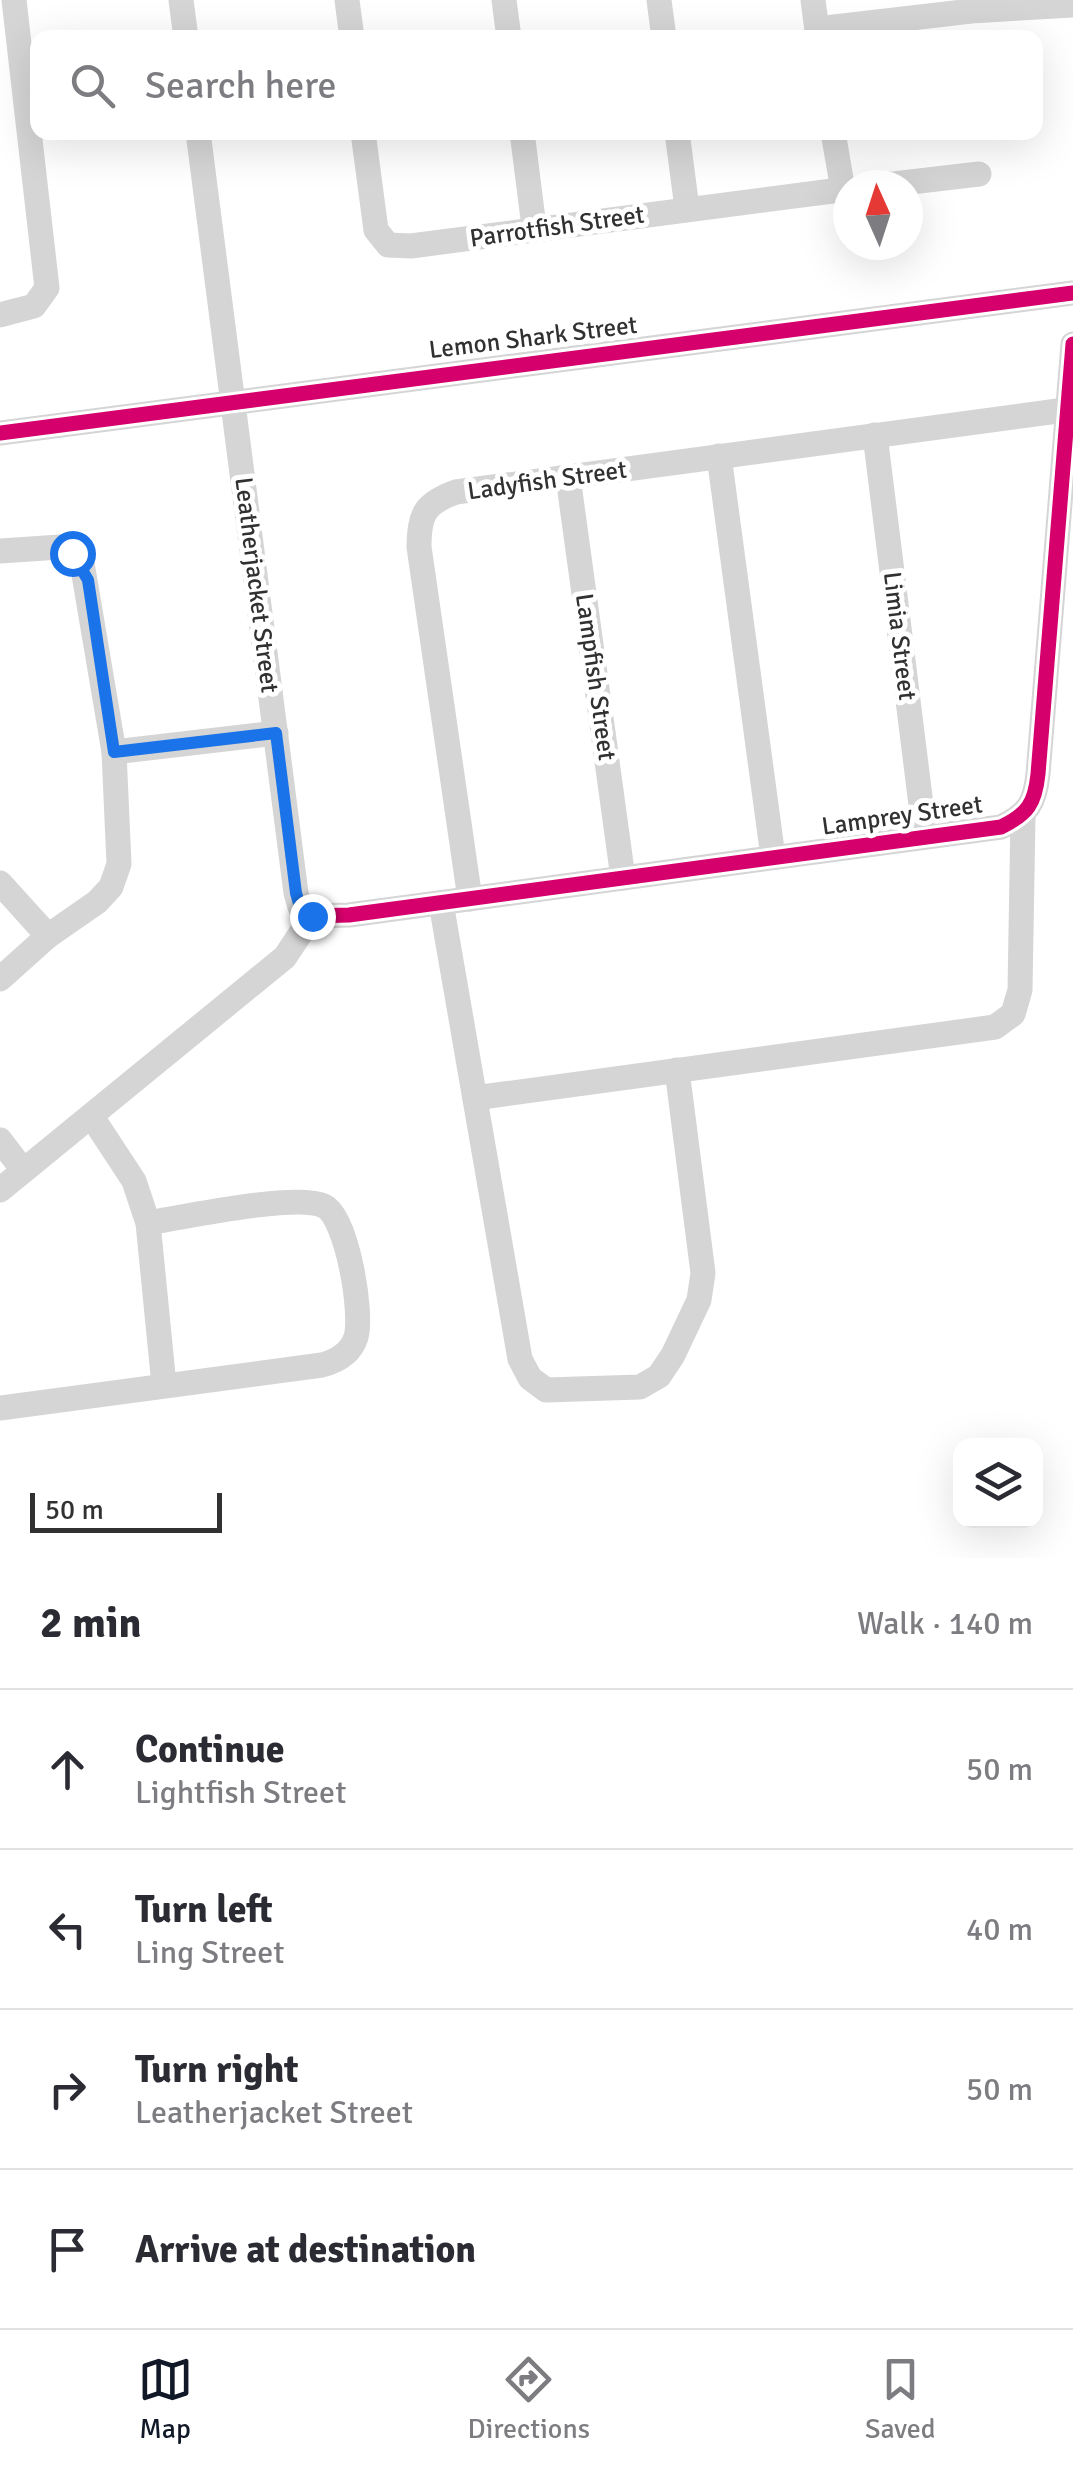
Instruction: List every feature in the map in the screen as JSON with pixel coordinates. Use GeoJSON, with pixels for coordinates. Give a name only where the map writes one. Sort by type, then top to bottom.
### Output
{"type":"FeatureCollection","features":[{"type":"Feature","properties":{"kind":"street"},"geometry":{"type":"LineString","coordinates":[[0,315],[34,306],[46,288],[14,0]]}},
{"type":"Feature","properties":{"kind":"street"},"geometry":{"type":"LineString","coordinates":[[181,0],[185,30]]}},
{"type":"Feature","properties":{"kind":"street"},"geometry":{"type":"LineString","coordinates":[[347,0],[351,30]]}},
{"type":"Feature","properties":{"kind":"street"},"geometry":{"type":"LineString","coordinates":[[504,0],[508,30]]}},
{"type":"Feature","properties":{"kind":"street"},"geometry":{"type":"LineString","coordinates":[[659,0],[663,30]]}},
{"type":"Feature","properties":{"kind":"street"},"geometry":{"type":"LineString","coordinates":[[813,0],[817,30]]}},
{"type":"Feature","properties":{"kind":"street"},"geometry":{"type":"LineString","coordinates":[[834,30],[970,6],[1073,5]]}},
{"type":"Feature","properties":{"kind":"street","name":"Leatherjacket Street"},"geometry":{"type":"LineString","coordinates":[[199,140],[296,893],[300,907],[312,916]]}},
{"type":"Feature","properties":{"kind":"street","name":"Parrotfish Street"},"geometry":{"type":"LineString","coordinates":[[364,140],[376,230],[388,246],[833,191]]}},
{"type":"Feature","properties":{"kind":"street"},"geometry":{"type":"LineString","coordinates":[[523,140],[534,228]]}},
{"type":"Feature","properties":{"kind":"street"},"geometry":{"type":"LineString","coordinates":[[678,140],[687,208]]}},
{"type":"Feature","properties":{"kind":"street","name":"Parrotfish Street"},"geometry":{"type":"LineString","coordinates":[[835,140],[841,170]]}},
{"type":"Feature","properties":{"kind":"street"},"geometry":{"type":"LineString","coordinates":[[923,181],[979,174]]}},
{"type":"Feature","properties":{"kind":"street","name":"Lemon Shark Street"},"geometry":{"type":"LineString","coordinates":[[0,432],[1073,293]]}},
{"type":"Feature","properties":{"kind":"street"},"geometry":{"type":"LineString","coordinates":[[475,1098],[995,1026],[1012,1014],[1020,990],[1023,816],[1035,800],[1038,774],[1064,410],[1073,344]]}},
{"type":"Feature","properties":{"kind":"street","name":"Ladyfish Street"},"geometry":{"type":"LineString","coordinates":[[470,898],[419,519],[432,501],[456,492],[1064,410]]}},
{"type":"Feature","properties":{"kind":"street","name":"Limia Street"},"geometry":{"type":"LineString","coordinates":[[875,435],[925,837]]}},
{"type":"Feature","properties":{"kind":"street"},"geometry":{"type":"LineString","coordinates":[[719,456],[773,858]]}},
{"type":"Feature","properties":{"kind":"street","name":"Lampfish Street"},"geometry":{"type":"LineString","coordinates":[[568,477],[623,878]]}},
{"type":"Feature","properties":{"kind":"street"},"geometry":{"type":"LineString","coordinates":[[0,552],[60,547],[82,564],[114,752],[120,842],[116,876],[96,902],[48,936],[0,979]]}},
{"type":"Feature","properties":{"kind":"street"},"geometry":{"type":"LineString","coordinates":[[114,752],[276,733]]}},
{"type":"Feature","properties":{"kind":"street","name":"Lamprey Street"},"geometry":{"type":"LineString","coordinates":[[312,916],[441,903],[1001,827],[1023,816]]}},
{"type":"Feature","properties":{"kind":"street"},"geometry":{"type":"LineString","coordinates":[[0,883],[48,936]]}},
{"type":"Feature","properties":{"kind":"street"},"geometry":{"type":"LineString","coordinates":[[441,903],[520,1360],[530,1378],[546,1390],[640,1387],[659,1376],[699,1300],[703,1273],[677,1070]]}},
{"type":"Feature","properties":{"kind":"street"},"geometry":{"type":"LineString","coordinates":[[0,1190],[284,957],[312,916]]}},
{"type":"Feature","properties":{"kind":"street"},"geometry":{"type":"LineString","coordinates":[[92,1117],[134,1182],[148,1222],[164,1386]]}},
{"type":"Feature","properties":{"kind":"street"},"geometry":{"type":"LineString","coordinates":[[0,1140],[23,1170]]}},
{"type":"Feature","properties":{"kind":"street"},"geometry":{"type":"LineString","coordinates":[[0,1408],[336,1361],[352,1346],[358,1323],[344,1232],[334,1213],[324,1206],[289,1202],[148,1222]]}},
{"type":"Feature","properties":{"kind":"cycle path"},"geometry":{"type":"LineString","coordinates":[[0,433],[1073,293]]}},
{"type":"Feature","properties":{"kind":"cycle path"},"geometry":{"type":"LineString","coordinates":[[312,916],[349,915],[1001,827],[1018,817],[1032,800],[1038,774],[1073,344]]}},
{"type":"Feature","properties":{"kind":"route"},"geometry":{"type":"LineString","coordinates":[[72,553],[88,580],[114,752],[276,733],[296,893],[300,907],[312,916]]}}]}
